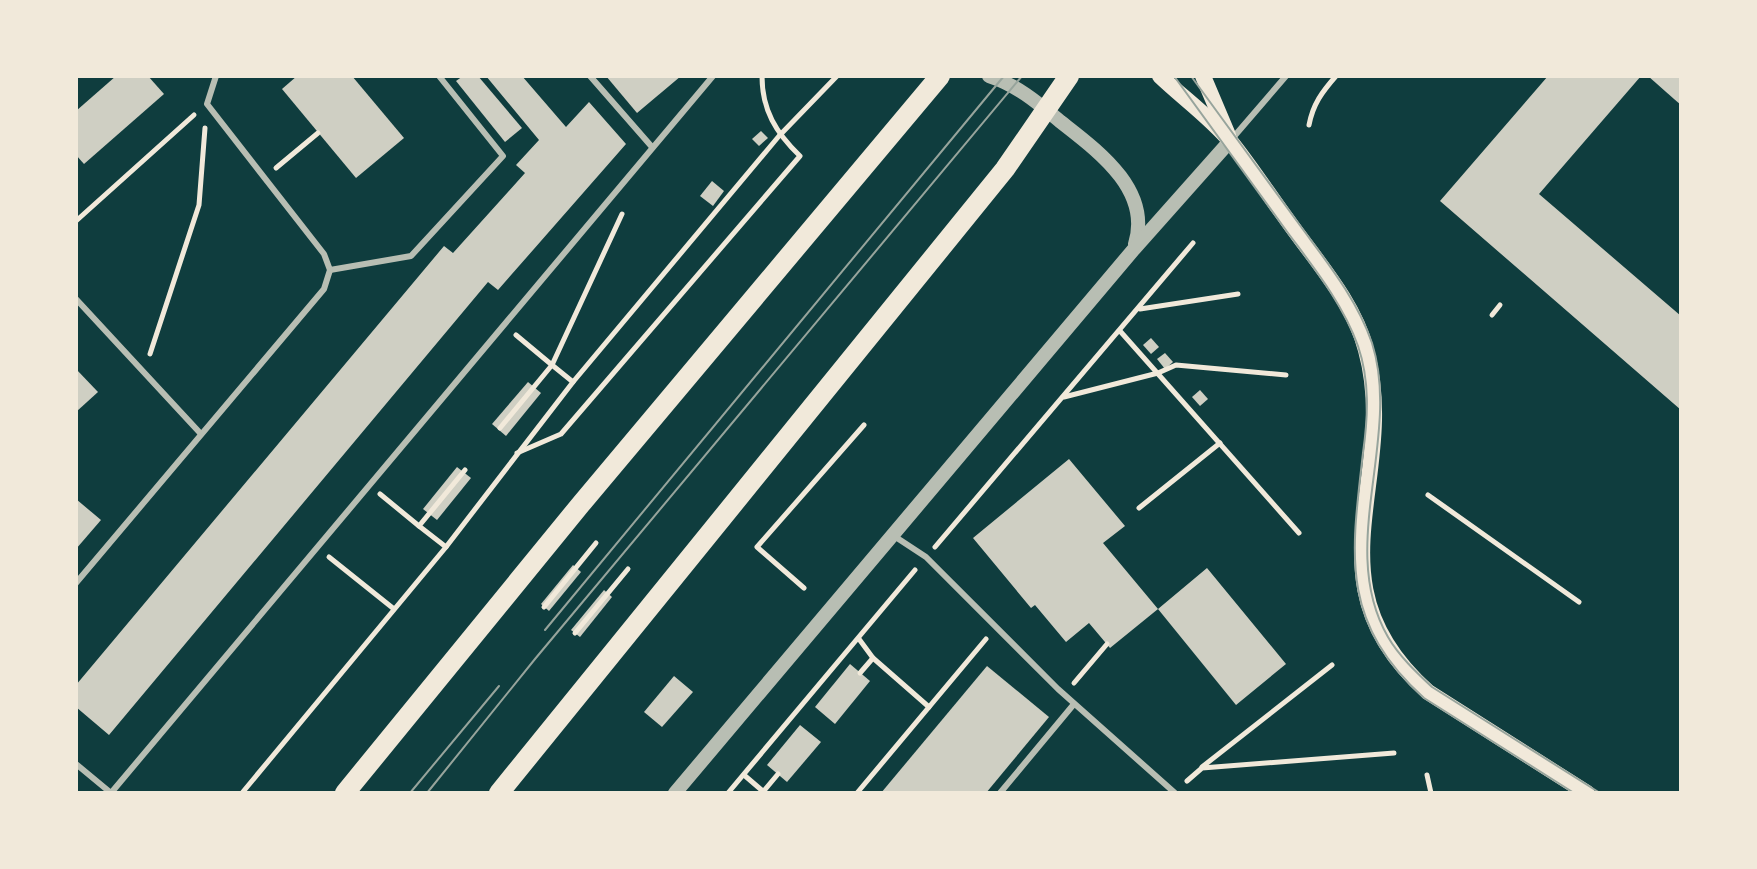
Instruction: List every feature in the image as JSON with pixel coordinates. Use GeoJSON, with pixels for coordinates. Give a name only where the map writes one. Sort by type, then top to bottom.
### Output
{"type":"FeatureCollection","features":[{"type":"Feature","properties":{"kind":"main road"},"geometry":{"type":"LineString","coordinates":[[499,793],[1005,169],[1069,76]]}},
{"type":"Feature","properties":{"kind":"main road"},"geometry":{"type":"LineString","coordinates":[[1160,76],[1230,141],[1332,282],[1357,324],[1365,345],[1374,395],[1362,549],[1367,600],[1382,640],[1402,667],[1428,692],[1587,793]]}},
{"type":"Feature","properties":{"kind":"main road"},"geometry":{"type":"LineString","coordinates":[[1203,76],[1230,141]]}},
{"type":"Feature","properties":{"kind":"main road"},"geometry":{"type":"LineString","coordinates":[[345,793],[581,504],[943,78]]}},
{"type":"Feature","properties":{"kind":"street"},"geometry":{"type":"LineString","coordinates":[[989,76],[1014,86],[1104,155],[1127,187],[1139,218],[1134,249]]}},
{"type":"Feature","properties":{"kind":"street"},"geometry":{"type":"LineString","coordinates":[[675,793],[1134,249],[1230,141]]}},
{"type":"Feature","properties":{"kind":"lane"},"geometry":{"type":"LineString","coordinates":[[76,583],[324,289],[330,270],[324,254],[207,104],[216,76]]}},
{"type":"Feature","properties":{"kind":"lane"},"geometry":{"type":"LineString","coordinates":[[330,270],[411,256],[503,156],[439,76]]}},
{"type":"Feature","properties":{"kind":"lane"},"geometry":{"type":"LineString","coordinates":[[590,76],[652,147]]}},
{"type":"Feature","properties":{"kind":"lane"},"geometry":{"type":"LineString","coordinates":[[76,764],[111,793],[713,76]]}},
{"type":"Feature","properties":{"kind":"lane"},"geometry":{"type":"LineString","coordinates":[[1230,141],[1286,76]]}},
{"type":"Feature","properties":{"kind":"lane"},"geometry":{"type":"LineString","coordinates":[[76,299],[201,434]]}},
{"type":"Feature","properties":{"kind":"lane"},"geometry":{"type":"LineString","coordinates":[[894,536],[926,557],[1074,704],[1174,792]]}},
{"type":"Feature","properties":{"kind":"lane"},"geometry":{"type":"LineString","coordinates":[[1000,793],[1074,704]]}},
{"type":"Feature","properties":{"kind":"path"},"geometry":{"type":"LineString","coordinates":[[516,453],[561,434],[800,156],[779,136],[762,96],[762,76]]}},
{"type":"Feature","properties":{"kind":"path"},"geometry":{"type":"LineString","coordinates":[[242,793],[446,547],[573,382],[779,136],[837,76]]}},
{"type":"Feature","properties":{"kind":"path"},"geometry":{"type":"LineString","coordinates":[[1309,125],[1311,110],[1336,76]]}},
{"type":"Feature","properties":{"kind":"path"},"geometry":{"type":"LineString","coordinates":[[76,221],[207,104]]}},
{"type":"Feature","properties":{"kind":"path"},"geometry":{"type":"LineString","coordinates":[[144,372],[199,205],[207,104]]}},
{"type":"Feature","properties":{"kind":"path"},"geometry":{"type":"LineString","coordinates":[[264,177],[318,133]]}},
{"type":"Feature","properties":{"kind":"path"},"geometry":{"type":"LineString","coordinates":[[500,428],[552,365],[626,205]]}},
{"type":"Feature","properties":{"kind":"path"},"geometry":{"type":"LineString","coordinates":[[728,793],[1193,243]]}},
{"type":"Feature","properties":{"kind":"path"},"geometry":{"type":"LineString","coordinates":[[1138,309],[1238,294]]}},
{"type":"Feature","properties":{"kind":"path"},"geometry":{"type":"LineString","coordinates":[[1492,315],[1500,305]]}},
{"type":"Feature","properties":{"kind":"path"},"geometry":{"type":"LineString","coordinates":[[504,325],[573,382]]}},
{"type":"Feature","properties":{"kind":"path"},"geometry":{"type":"LineString","coordinates":[[1120,331],[1299,533]]}},
{"type":"Feature","properties":{"kind":"path"},"geometry":{"type":"LineString","coordinates":[[1062,398],[1158,373],[1176,365],[1286,375]]}},
{"type":"Feature","properties":{"kind":"path"},"geometry":{"type":"LineString","coordinates":[[804,588],[757,547],[864,425]]}},
{"type":"Feature","properties":{"kind":"path"},"geometry":{"type":"LineString","coordinates":[[1139,508],[1220,443]]}},
{"type":"Feature","properties":{"kind":"path"},"geometry":{"type":"LineString","coordinates":[[419,526],[465,470]]}},
{"type":"Feature","properties":{"kind":"path"},"geometry":{"type":"LineString","coordinates":[[370,484],[446,547]]}},
{"type":"Feature","properties":{"kind":"path"},"geometry":{"type":"LineString","coordinates":[[1428,495],[1579,602]]}},
{"type":"Feature","properties":{"kind":"path"},"geometry":{"type":"LineString","coordinates":[[544,607],[596,543]]}},
{"type":"Feature","properties":{"kind":"path"},"geometry":{"type":"LineString","coordinates":[[317,547],[394,609]]}},
{"type":"Feature","properties":{"kind":"path"},"geometry":{"type":"LineString","coordinates":[[575,633],[628,569]]}},
{"type":"Feature","properties":{"kind":"path"},"geometry":{"type":"LineString","coordinates":[[857,793],[997,626]]}},
{"type":"Feature","properties":{"kind":"path"},"geometry":{"type":"LineString","coordinates":[[859,639],[873,658],[929,707]]}},
{"type":"Feature","properties":{"kind":"path"},"geometry":{"type":"LineString","coordinates":[[1078,679],[1107,644]]}},
{"type":"Feature","properties":{"kind":"path"},"geometry":{"type":"LineString","coordinates":[[860,673],[873,658]]}},
{"type":"Feature","properties":{"kind":"path"},"geometry":{"type":"LineString","coordinates":[[1174,792],[1332,665]]}},
{"type":"Feature","properties":{"kind":"path"},"geometry":{"type":"LineString","coordinates":[[1202,768],[1394,753]]}},
{"type":"Feature","properties":{"kind":"path"},"geometry":{"type":"LineString","coordinates":[[744,775],[764,792],[778,774]]}},
{"type":"Feature","properties":{"kind":"path"},"geometry":{"type":"LineString","coordinates":[[1427,775],[1431,793]]}},
{"type":"Feature","properties":{"kind":"building"},"geometry":{"type":"Polygon","coordinates":[[[116,76],[148,76],[164,94],[84,164],[76,155],[76,111],[116,76]]]}},
{"type":"Feature","properties":{"kind":"building"},"geometry":{"type":"Polygon","coordinates":[[[297,76],[352,76],[404,138],[356,178],[282,89],[297,76]]]}},
{"type":"Feature","properties":{"kind":"building"},"geometry":{"type":"Polygon","coordinates":[[[463,76],[478,76],[522,128],[505,142],[456,81],[463,76]]]}},
{"type":"Feature","properties":{"kind":"building"},"geometry":{"type":"Polygon","coordinates":[[[486,76],[522,76],[566,127],[589,102],[626,144],[498,290],[488,282],[109,735],[76,707],[76,685],[444,246],[453,253],[525,173],[516,165],[539,140],[486,76]]]}},
{"type":"Feature","properties":{"kind":"building"},"geometry":{"type":"Polygon","coordinates":[[[606,76],[681,76],[637,113],[606,76]]]}},
{"type":"Feature","properties":{"kind":"building"},"geometry":{"type":"Polygon","coordinates":[[[1548,76],[1641,76],[1539,194],[1681,316],[1681,410],[1440,201],[1548,76]]]}},
{"type":"Feature","properties":{"kind":"building"},"geometry":{"type":"Polygon","coordinates":[[[1648,76],[1681,76],[1681,105],[1674,99],[1648,76]]]}},
{"type":"Feature","properties":{"kind":"building"},"geometry":{"type":"Polygon","coordinates":[[[761,131],[768,138],[759,146],[752,139],[761,131]]]}},
{"type":"Feature","properties":{"kind":"building"},"geometry":{"type":"Polygon","coordinates":[[[712,181],[724,191],[713,206],[700,196],[712,181]]]}},
{"type":"Feature","properties":{"kind":"building"},"geometry":{"type":"Polygon","coordinates":[[[1151,338],[1159,347],[1151,354],[1143,345],[1151,338]]]}},
{"type":"Feature","properties":{"kind":"building"},"geometry":{"type":"Polygon","coordinates":[[[1165,353],[1173,362],[1165,369],[1157,359],[1165,353]]]}},
{"type":"Feature","properties":{"kind":"building"},"geometry":{"type":"Polygon","coordinates":[[[76,369],[98,392],[76,412],[76,369]]]}},
{"type":"Feature","properties":{"kind":"building"},"geometry":{"type":"Polygon","coordinates":[[[528,382],[541,393],[506,436],[492,424],[528,382]]]}},
{"type":"Feature","properties":{"kind":"building"},"geometry":{"type":"Polygon","coordinates":[[[1200,390],[1208,399],[1200,406],[1192,397],[1200,390]]]}},
{"type":"Feature","properties":{"kind":"building"},"geometry":{"type":"Polygon","coordinates":[[[1069,459],[1125,526],[1103,543],[1158,609],[1110,648],[1089,623],[1066,642],[1035,605],[1031,608],[973,538],[1069,459]]]}},
{"type":"Feature","properties":{"kind":"building"},"geometry":{"type":"Polygon","coordinates":[[[457,467],[471,478],[437,520],[423,509],[457,467]]]}},
{"type":"Feature","properties":{"kind":"building"},"geometry":{"type":"Polygon","coordinates":[[[76,499],[101,520],[76,549],[76,499]]]}},
{"type":"Feature","properties":{"kind":"building"},"geometry":{"type":"Polygon","coordinates":[[[573,565],[581,572],[549,611],[541,604],[573,565]]]}},
{"type":"Feature","properties":{"kind":"building"},"geometry":{"type":"Polygon","coordinates":[[[1207,568],[1286,664],[1236,705],[1158,609],[1207,568]]]}},
{"type":"Feature","properties":{"kind":"building"},"geometry":{"type":"Polygon","coordinates":[[[604,590],[612,597],[580,637],[571,630],[604,590]]]}},
{"type":"Feature","properties":{"kind":"building"},"geometry":{"type":"Polygon","coordinates":[[[850,664],[870,681],[835,724],[815,707],[850,664]]]}},
{"type":"Feature","properties":{"kind":"building"},"geometry":{"type":"Polygon","coordinates":[[[987,666],[1049,717],[986,793],[881,793],[987,666]]]}},
{"type":"Feature","properties":{"kind":"building"},"geometry":{"type":"Polygon","coordinates":[[[674,676],[693,692],[662,727],[644,712],[674,676]]]}},
{"type":"Feature","properties":{"kind":"building"},"geometry":{"type":"Polygon","coordinates":[[[800,725],[821,742],[787,782],[767,765],[800,725]]]}},
{"type":"Feature","properties":{"kind":"tram line"},"geometry":{"type":"LineString","coordinates":[[545,630],[1004,76]]}},
{"type":"Feature","properties":{"kind":"tram line"},"geometry":{"type":"LineString","coordinates":[[427,793],[535,659],[1022,76]]}},
{"type":"Feature","properties":{"kind":"tram line"},"geometry":{"type":"LineString","coordinates":[[1174,76],[1327,287],[1358,346],[1365,372],[1367,413],[1355,556],[1365,614],[1377,642],[1397,670],[1424,698],[1574,793]]}},
{"type":"Feature","properties":{"kind":"tram line"},"geometry":{"type":"LineString","coordinates":[[1191,76],[1340,281],[1372,343],[1379,379],[1380,416],[1368,529],[1368,566],[1374,602],[1388,637],[1432,687],[1600,793]]}},
{"type":"Feature","properties":{"kind":"tram line"},"geometry":{"type":"LineString","coordinates":[[410,793],[499,686]]}}]}
